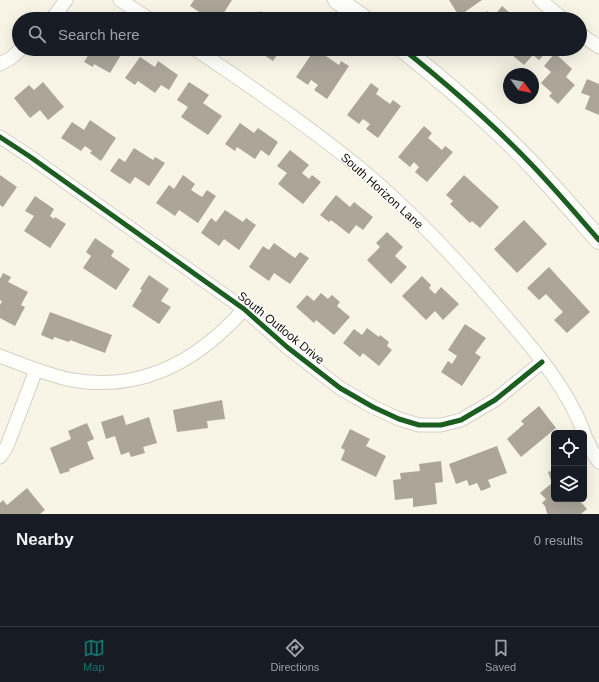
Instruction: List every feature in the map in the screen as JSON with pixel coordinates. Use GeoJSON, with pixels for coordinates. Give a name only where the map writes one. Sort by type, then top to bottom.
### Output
{"type":"FeatureCollection","features":[{"type":"Feature","properties":{"kind":"main road"},"geometry":{"type":"LineString","coordinates":[[337,0],[354,12]]}},
{"type":"Feature","properties":{"kind":"main road"},"geometry":{"type":"LineString","coordinates":[[412,56],[435,74],[482,116],[532,165],[599,240]]}},
{"type":"Feature","properties":{"kind":"street"},"geometry":{"type":"LineString","coordinates":[[57,12],[66,0]]}},
{"type":"Feature","properties":{"kind":"street"},"geometry":{"type":"LineString","coordinates":[[120,0],[138,12]]}},
{"type":"Feature","properties":{"kind":"street"},"geometry":{"type":"LineString","coordinates":[[540,0],[555,12]]}},
{"type":"Feature","properties":{"kind":"street"},"geometry":{"type":"LineString","coordinates":[[587,39],[599,48]]}},
{"type":"Feature","properties":{"kind":"street"},"geometry":{"type":"LineString","coordinates":[[0,64],[13,56]]}},
{"type":"Feature","properties":{"kind":"street","name":"South Horizon Lane"},"geometry":{"type":"LineString","coordinates":[[205,56],[306,126],[362,170],[405,209],[467,271],[534,350],[566,395],[583,430]]}},
{"type":"Feature","properties":{"kind":"street","name":"South Outlook Drive"},"geometry":{"type":"LineString","coordinates":[[0,137],[244,309],[287,347],[340,388],[373,408],[399,419],[419,425],[441,425],[460,420],[495,400],[542,362]]}},
{"type":"Feature","properties":{"kind":"street"},"geometry":{"type":"LineString","coordinates":[[0,356],[36,370],[71,380],[117,382],[138,379],[162,371],[179,363],[201,349],[229,326],[244,309]]}},
{"type":"Feature","properties":{"kind":"street"},"geometry":{"type":"LineString","coordinates":[[0,457],[7,446],[36,370]]}},
{"type":"Feature","properties":{"kind":"street","name":"South Horizon Lane"},"geometry":{"type":"LineString","coordinates":[[587,440],[594,456],[599,462]]}},
{"type":"Feature","properties":{"kind":"building"},"geometry":{"type":"Polygon","coordinates":[[[194,0],[232,0],[224,12],[199,12],[190,6],[194,0]]]}},
{"type":"Feature","properties":{"kind":"building"},"geometry":{"type":"Polygon","coordinates":[[[449,0],[482,0],[465,12],[456,12],[449,0]]]}},
{"type":"Feature","properties":{"kind":"building"},"geometry":{"type":"Polygon","coordinates":[[[502,6],[509,12],[497,12],[502,6]]]}},
{"type":"Feature","properties":{"kind":"building"},"geometry":{"type":"Polygon","coordinates":[[[88,56],[120,56],[110,73],[94,64],[93,67],[84,62],[88,56]]]}},
{"type":"Feature","properties":{"kind":"building"},"geometry":{"type":"Polygon","coordinates":[[[266,56],[276,56],[273,61],[266,56]]]}},
{"type":"Feature","properties":{"kind":"building"},"geometry":{"type":"Polygon","coordinates":[[[310,56],[326,56],[339,65],[341,61],[349,66],[327,99],[314,90],[318,85],[311,80],[308,85],[296,77],[310,56]]]}},
{"type":"Feature","properties":{"kind":"building"},"geometry":{"type":"Polygon","coordinates":[[[513,56],[532,56],[524,65],[513,56]]]}},
{"type":"Feature","properties":{"kind":"building"},"geometry":{"type":"Polygon","coordinates":[[[534,56],[543,56],[539,60],[534,56]]]}},
{"type":"Feature","properties":{"kind":"building"},"geometry":{"type":"Polygon","coordinates":[[[552,56],[558,56],[572,69],[566,77],[575,85],[558,104],[549,96],[552,93],[541,83],[551,72],[544,66],[552,56]]]}},
{"type":"Feature","properties":{"kind":"building"},"geometry":{"type":"Polygon","coordinates":[[[140,57],[155,67],[158,61],[178,75],[169,90],[161,85],[155,93],[138,81],[135,85],[125,78],[140,57]]]}},
{"type":"Feature","properties":{"kind":"building"},"geometry":{"type":"Polygon","coordinates":[[[587,79],[599,84],[599,115],[585,109],[590,96],[581,93],[587,79]]]}},
{"type":"Feature","properties":{"kind":"building"},"geometry":{"type":"Polygon","coordinates":[[[43,82],[64,107],[48,120],[40,110],[30,118],[14,98],[29,85],[34,90],[43,82]]]}},
{"type":"Feature","properties":{"kind":"building"},"geometry":{"type":"Polygon","coordinates":[[[189,82],[209,95],[203,103],[222,116],[208,135],[181,117],[188,107],[177,100],[189,82]]]}},
{"type":"Feature","properties":{"kind":"building"},"geometry":{"type":"Polygon","coordinates":[[[371,83],[379,89],[376,94],[390,104],[393,100],[401,106],[378,138],[366,129],[370,124],[363,119],[359,124],[347,115],[371,83]]]}},
{"type":"Feature","properties":{"kind":"building"},"geometry":{"type":"Polygon","coordinates":[[[90,120],[116,138],[101,161],[90,153],[92,151],[85,146],[81,151],[61,138],[72,122],[84,130],[90,120]]]}},
{"type":"Feature","properties":{"kind":"building"},"geometry":{"type":"Polygon","coordinates":[[[240,123],[254,133],[258,128],[278,142],[269,156],[261,150],[255,159],[237,147],[235,151],[225,144],[240,123]]]}},
{"type":"Feature","properties":{"kind":"building"},"geometry":{"type":"Polygon","coordinates":[[[424,126],[432,133],[428,138],[442,150],[445,146],[453,152],[427,182],[415,172],[419,167],[414,162],[410,167],[398,157],[424,126]]]}},
{"type":"Feature","properties":{"kind":"building"},"geometry":{"type":"Polygon","coordinates":[[[134,148],[153,160],[155,157],[165,163],[149,186],[135,177],[130,184],[110,171],[119,158],[125,162],[134,148]]]}},
{"type":"Feature","properties":{"kind":"building"},"geometry":{"type":"Polygon","coordinates":[[[290,150],[309,165],[302,173],[309,179],[312,175],[321,182],[303,204],[278,184],[287,173],[277,166],[290,150]]]}},
{"type":"Feature","properties":{"kind":"building"},"geometry":{"type":"Polygon","coordinates":[[[0,175],[17,187],[3,207],[0,205],[0,175]]]}},
{"type":"Feature","properties":{"kind":"building"},"geometry":{"type":"Polygon","coordinates":[[[183,175],[195,184],[191,190],[202,197],[207,190],[216,196],[198,223],[179,210],[175,216],[156,203],[169,185],[174,189],[183,175]]]}},
{"type":"Feature","properties":{"kind":"building"},"geometry":{"type":"Polygon","coordinates":[[[464,175],[499,207],[480,228],[472,221],[470,223],[450,204],[453,201],[446,195],[464,175]]]}},
{"type":"Feature","properties":{"kind":"building"},"geometry":{"type":"Polygon","coordinates":[[[336,195],[350,207],[354,202],[373,217],[363,230],[356,225],[349,234],[331,220],[329,222],[320,215],[336,195]]]}},
{"type":"Feature","properties":{"kind":"building"},"geometry":{"type":"Polygon","coordinates":[[[35,196],[54,209],[50,216],[54,219],[55,217],[66,224],[50,248],[24,231],[34,216],[25,211],[35,196]]]}},
{"type":"Feature","properties":{"kind":"building"},"geometry":{"type":"Polygon","coordinates":[[[225,210],[243,222],[246,218],[256,225],[239,250],[224,239],[219,246],[201,233],[211,218],[216,222],[225,210]]]}},
{"type":"Feature","properties":{"kind":"building"},"geometry":{"type":"Polygon","coordinates":[[[524,220],[547,244],[517,273],[494,249],[524,220]]]}},
{"type":"Feature","properties":{"kind":"building"},"geometry":{"type":"Polygon","coordinates":[[[387,232],[403,247],[395,256],[407,267],[391,284],[367,260],[380,247],[376,243],[387,232]]]}},
{"type":"Feature","properties":{"kind":"building"},"geometry":{"type":"Polygon","coordinates":[[[95,238],[114,251],[111,256],[130,269],[116,290],[83,268],[91,256],[86,252],[95,238]]]}},
{"type":"Feature","properties":{"kind":"building"},"geometry":{"type":"Polygon","coordinates":[[[274,243],[295,258],[300,252],[309,258],[290,284],[274,273],[269,281],[249,267],[263,246],[269,250],[274,243]]]}},
{"type":"Feature","properties":{"kind":"building"},"geometry":{"type":"Polygon","coordinates":[[[549,267],[590,312],[567,333],[554,320],[563,312],[546,294],[539,300],[527,288],[549,267]]]}},
{"type":"Feature","properties":{"kind":"building"},"geometry":{"type":"Polygon","coordinates":[[[3,273],[11,277],[8,282],[28,292],[21,305],[25,307],[15,326],[0,318],[0,305],[2,301],[0,300],[0,279],[3,273]]]}},
{"type":"Feature","properties":{"kind":"building"},"geometry":{"type":"Polygon","coordinates":[[[149,275],[169,289],[161,301],[171,307],[159,324],[132,306],[149,275]]]}},
{"type":"Feature","properties":{"kind":"building"},"geometry":{"type":"Polygon","coordinates":[[[422,276],[431,285],[429,288],[435,294],[441,287],[459,304],[443,320],[435,311],[426,320],[402,296],[422,276]]]}},
{"type":"Feature","properties":{"kind":"building"},"geometry":{"type":"Polygon","coordinates":[[[321,293],[328,299],[332,295],[340,302],[337,306],[350,317],[334,335],[316,320],[314,323],[296,307],[307,295],[314,301],[321,293]]]}},
{"type":"Feature","properties":{"kind":"building"},"geometry":{"type":"Polygon","coordinates":[[[50,312],[112,335],[105,353],[70,340],[69,342],[54,337],[53,340],[41,335],[50,312]]]}},
{"type":"Feature","properties":{"kind":"building"},"geometry":{"type":"Polygon","coordinates":[[[465,324],[486,338],[475,353],[481,357],[462,386],[441,372],[448,361],[452,364],[457,356],[448,350],[465,324]]]}},
{"type":"Feature","properties":{"kind":"building"},"geometry":{"type":"Polygon","coordinates":[[[367,328],[389,342],[387,346],[392,350],[379,366],[363,353],[360,357],[343,343],[354,329],[362,335],[367,328]]]}},
{"type":"Feature","properties":{"kind":"building"},"geometry":{"type":"Polygon","coordinates":[[[222,400],[225,419],[207,421],[208,428],[177,432],[173,410],[222,400]]]}},
{"type":"Feature","properties":{"kind":"building"},"geometry":{"type":"Polygon","coordinates":[[[539,406],[556,428],[551,430],[551,432],[521,457],[507,439],[524,424],[521,421],[539,406]]]}},
{"type":"Feature","properties":{"kind":"building"},"geometry":{"type":"Polygon","coordinates":[[[123,415],[126,425],[149,417],[157,443],[143,447],[145,453],[131,457],[129,452],[121,455],[115,436],[106,439],[101,422],[123,415]]]}},
{"type":"Feature","properties":{"kind":"building"},"geometry":{"type":"Polygon","coordinates":[[[87,423],[94,439],[87,442],[94,459],[69,469],[70,471],[60,474],[50,448],[71,439],[68,431],[87,423]]]}},
{"type":"Feature","properties":{"kind":"building"},"geometry":{"type":"Polygon","coordinates":[[[350,429],[370,439],[366,446],[386,456],[376,477],[341,460],[345,450],[341,448],[350,429]]]}},
{"type":"Feature","properties":{"kind":"building"},"geometry":{"type":"Polygon","coordinates":[[[497,446],[507,473],[488,480],[491,487],[481,491],[477,483],[469,486],[467,480],[456,484],[449,464],[497,446]]]}},
{"type":"Feature","properties":{"kind":"building"},"geometry":{"type":"Polygon","coordinates":[[[441,461],[443,482],[435,483],[437,504],[413,507],[413,498],[395,500],[393,480],[401,479],[400,473],[420,471],[419,464],[441,461]]]}},
{"type":"Feature","properties":{"kind":"building"},"geometry":{"type":"Polygon","coordinates":[[[551,471],[551,480],[548,472],[551,471]]]}},
{"type":"Feature","properties":{"kind":"building"},"geometry":{"type":"Polygon","coordinates":[[[551,484],[551,502],[581,502],[587,509],[581,514],[548,514],[542,503],[546,499],[540,493],[551,484]]]}},
{"type":"Feature","properties":{"kind":"building"},"geometry":{"type":"Polygon","coordinates":[[[27,488],[45,510],[40,514],[0,514],[0,503],[3,500],[7,505],[27,488]]]}},
{"type":"Feature","properties":{"kind":"cycle path"},"geometry":{"type":"LineString","coordinates":[[412,56],[453,90],[517,149],[599,240]]}},
{"type":"Feature","properties":{"kind":"cycle path"},"geometry":{"type":"LineString","coordinates":[[0,137],[244,309],[287,347],[340,388],[373,407],[399,419],[419,425],[441,425],[461,420],[495,400],[542,362]]}}]}
